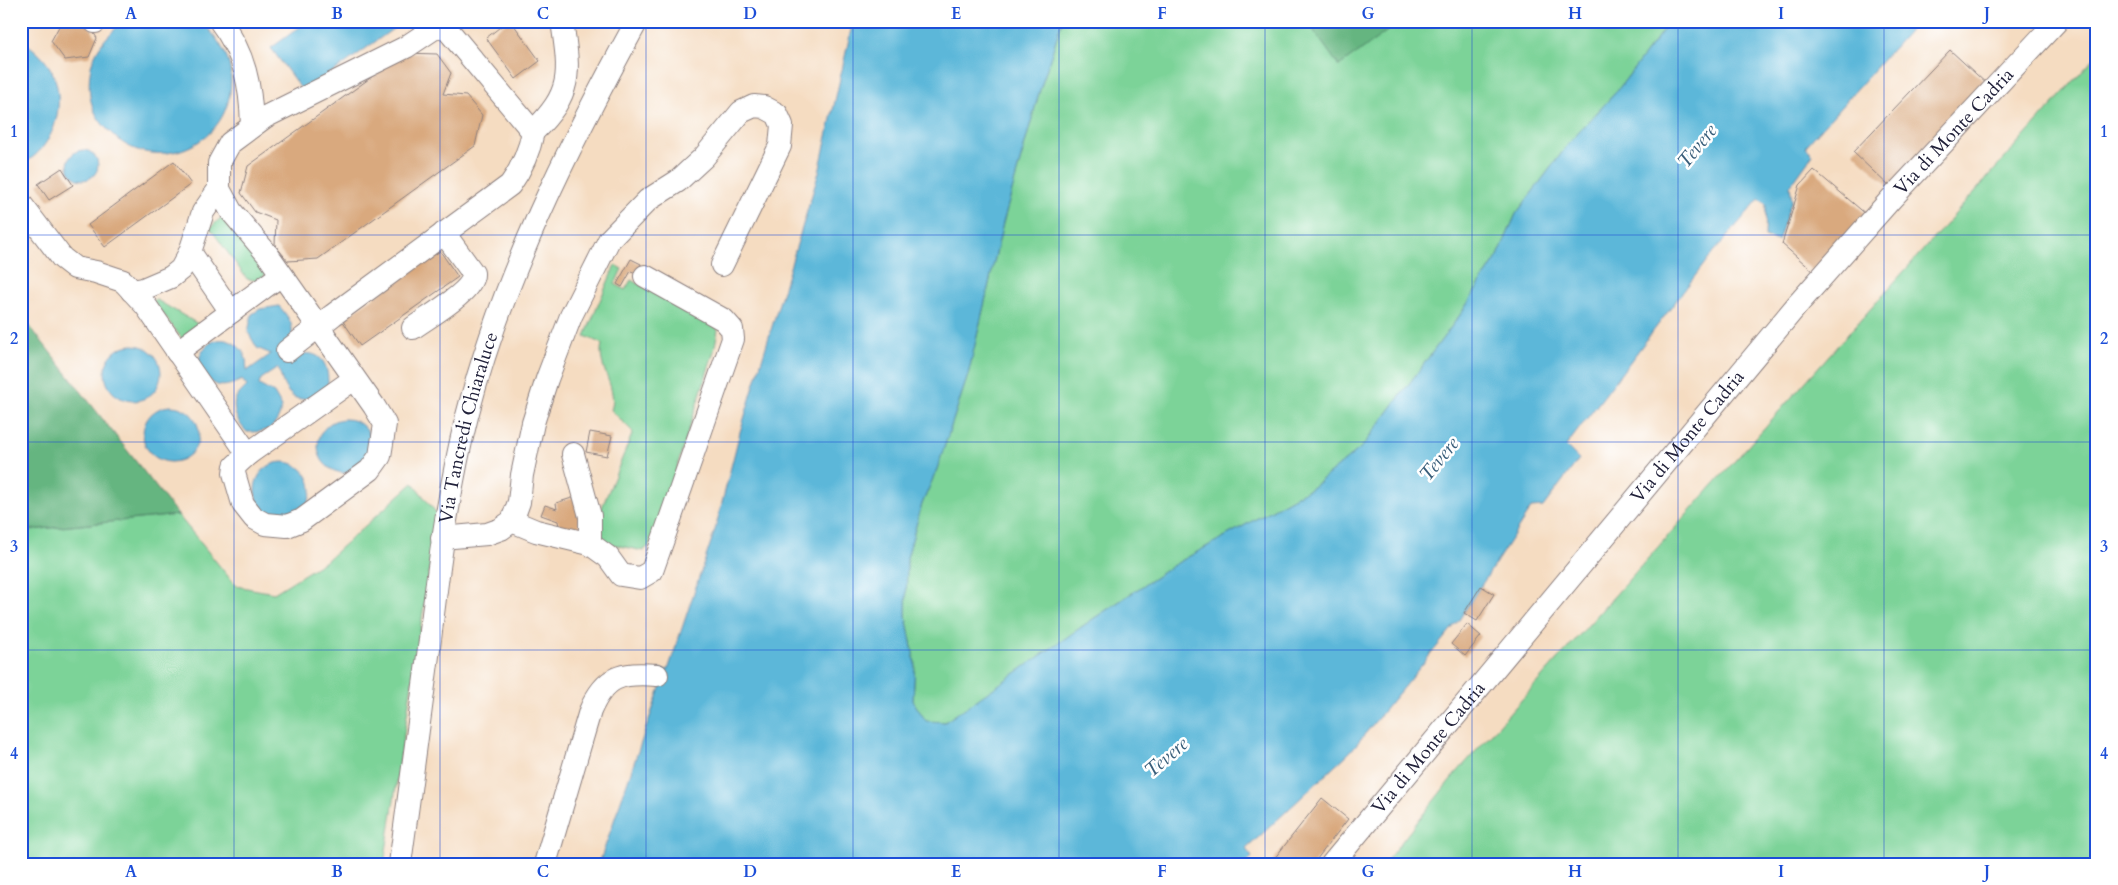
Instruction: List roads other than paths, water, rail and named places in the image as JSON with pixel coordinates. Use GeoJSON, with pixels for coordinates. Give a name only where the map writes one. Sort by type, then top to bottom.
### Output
{"type":"FeatureCollection","features":[{"type":"Feature","properties":{"kind":"street"},"geometry":{"type":"LineString","coordinates":[[220,21],[232,37],[243,60],[252,101],[252,126]]}},
{"type":"Feature","properties":{"kind":"street"},"geometry":{"type":"LineString","coordinates":[[287,351],[317,326],[510,185],[529,153],[533,132],[556,106],[566,84],[567,54],[562,21]]}},
{"type":"Feature","properties":{"kind":"street","name":"Via Tancredi Chiaraluce"},"geometry":{"type":"LineString","coordinates":[[400,864],[442,538],[467,414],[508,291],[531,231],[555,180],[637,21]]}},
{"type":"Feature","properties":{"kind":"street","name":"Via di Monte Cadria"},"geometry":{"type":"LineString","coordinates":[[1332,864],[1798,304],[1892,199],[2057,21]]}},
{"type":"Feature","properties":{"kind":"street"},"geometry":{"type":"LineString","coordinates":[[354,379],[248,454],[235,466],[234,473],[243,504],[254,518],[266,524],[277,526],[287,526],[302,520],[370,470],[380,456],[385,424],[354,379],[281,275],[268,255],[231,211],[219,189],[219,163],[230,143],[265,117],[406,47],[442,23],[533,132]]}},
{"type":"Feature","properties":{"kind":"street"},"geometry":{"type":"LineString","coordinates":[[442,538],[487,534],[501,529],[512,521],[518,502],[533,423],[547,378],[571,316],[609,240],[648,200],[678,180],[704,157],[741,112],[754,106],[764,106],[777,114],[782,125],[780,146],[722,265]]}},
{"type":"Feature","properties":{"kind":"street"},"geometry":{"type":"LineString","coordinates":[[132,291],[171,277],[182,269],[204,212],[219,189]]}},
{"type":"Feature","properties":{"kind":"street"},"geometry":{"type":"LineString","coordinates":[[21,204],[62,258],[75,268],[96,272],[123,282],[146,306],[248,454]]}},
{"type":"Feature","properties":{"kind":"street"},"geometry":{"type":"LineString","coordinates":[[413,328],[460,295],[473,279],[472,273],[444,233]]}},
{"type":"Feature","properties":{"kind":"street"},"geometry":{"type":"LineString","coordinates":[[190,252],[231,312]]}},
{"type":"Feature","properties":{"kind":"street"},"geometry":{"type":"LineString","coordinates":[[177,352],[281,275]]}},
{"type":"Feature","properties":{"kind":"street"},"geometry":{"type":"LineString","coordinates":[[512,521],[536,531],[590,544],[608,558],[620,576],[640,578],[652,571],[733,339],[732,329],[724,320],[645,276]]}},
{"type":"Feature","properties":{"kind":"street"},"geometry":{"type":"LineString","coordinates":[[573,454],[590,516],[590,544]]}},
{"type":"Feature","properties":{"kind":"street"},"geometry":{"type":"LineString","coordinates":[[545,864],[590,711],[598,695],[608,683],[619,676],[657,675]]}},
{"type":"Feature","properties":{"kind":"water"},"geometry":{"type":"Polygon","coordinates":[[[124,21],[196,21],[205,26],[219,43],[230,66],[230,92],[224,112],[214,128],[200,141],[182,150],[164,153],[145,152],[126,145],[103,125],[95,111],[90,96],[89,84],[92,63],[107,37],[124,21]]]}},
{"type":"Feature","properties":{"kind":"water"},"geometry":{"type":"Polygon","coordinates":[[[308,21],[404,21],[304,93],[271,48],[308,21]]]}},
{"type":"Feature","properties":{"kind":"water","name":"Tevere"},"geometry":{"type":"Polygon","coordinates":[[[853,21],[1062,21],[1039,93],[1003,223],[968,375],[937,469],[922,504],[907,558],[906,616],[915,663],[913,701],[926,721],[945,722],[1174,565],[1313,487],[1363,446],[1460,315],[1498,256],[1516,214],[1570,142],[1617,91],[1670,21],[1927,21],[1925,24],[1917,22],[1805,147],[1813,154],[1790,186],[1792,200],[1778,241],[1765,237],[1766,204],[1759,199],[1708,259],[1566,446],[1579,459],[1543,507],[1531,508],[1459,620],[1350,752],[1246,849],[1252,857],[1246,864],[599,864],[661,685],[659,669],[668,670],[715,530],[740,432],[819,172],[853,21]]]}},
{"type":"Feature","properties":{"kind":"water"},"geometry":{"type":"Polygon","coordinates":[[[21,39],[40,55],[51,70],[57,88],[58,101],[54,127],[49,138],[32,158],[21,165],[21,39]]]}},
{"type":"Feature","properties":{"kind":"water"},"geometry":{"type":"Polygon","coordinates":[[[83,150],[93,155],[98,165],[93,175],[83,180],[73,175],[68,165],[73,155],[83,150]]]}},
{"type":"Feature","properties":{"kind":"water"},"geometry":{"type":"Polygon","coordinates":[[[279,306],[292,326],[291,338],[282,360],[285,363],[300,354],[317,356],[322,360],[326,368],[328,385],[313,396],[302,399],[296,398],[285,388],[278,368],[261,379],[259,385],[274,393],[282,407],[280,414],[274,425],[270,428],[247,432],[238,420],[234,404],[235,399],[247,386],[242,380],[226,386],[215,384],[206,377],[197,363],[209,344],[214,341],[226,340],[237,345],[242,350],[246,358],[247,371],[271,354],[257,348],[248,332],[252,314],[260,309],[279,306]]]}},
{"type":"Feature","properties":{"kind":"water"},"geometry":{"type":"Polygon","coordinates":[[[133,345],[144,347],[153,353],[159,362],[161,373],[159,384],[153,393],[144,399],[133,401],[122,399],[113,393],[107,384],[105,373],[107,362],[113,353],[122,347],[133,345]]]}},
{"type":"Feature","properties":{"kind":"water"},"geometry":{"type":"Polygon","coordinates":[[[171,406],[182,408],[191,414],[197,423],[199,434],[197,445],[191,454],[182,460],[171,462],[160,460],[151,454],[145,445],[143,434],[145,423],[151,414],[160,408],[171,406]]]}},
{"type":"Feature","properties":{"kind":"water"},"geometry":{"type":"Polygon","coordinates":[[[340,419],[350,419],[360,423],[368,431],[372,446],[368,461],[360,469],[350,473],[340,473],[330,469],[322,461],[318,451],[318,441],[322,431],[330,423],[340,419]]]}},
{"type":"Feature","properties":{"kind":"water"},"geometry":{"type":"Polygon","coordinates":[[[283,462],[294,464],[303,470],[309,479],[311,490],[309,501],[303,510],[294,516],[283,518],[272,516],[263,510],[257,501],[255,490],[257,479],[263,470],[272,464],[283,462]]]}}]}
